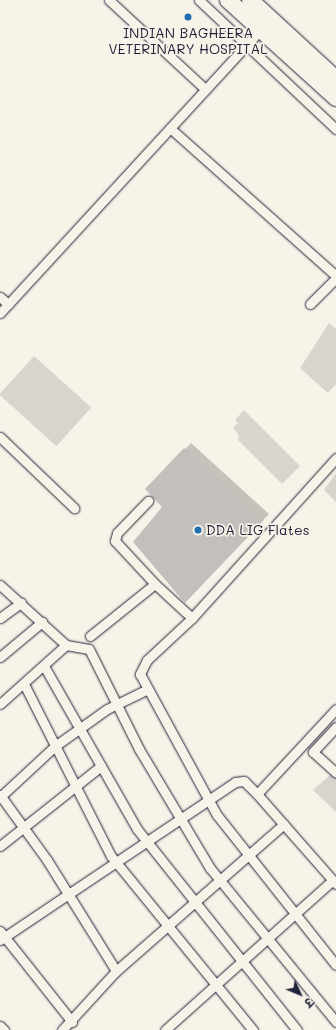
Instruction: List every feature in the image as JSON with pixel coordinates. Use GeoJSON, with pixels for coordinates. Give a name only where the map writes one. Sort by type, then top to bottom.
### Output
{"type":"FeatureCollection","features":[{"type":"Feature","properties":{"kind":"highway"},"geometry":{"type":"LineString","coordinates":[[228,0],[266,24],[336,79]]}},
{"type":"Feature","properties":{"kind":"highway"},"geometry":{"type":"LineString","coordinates":[[250,0],[266,24],[336,98]]}},
{"type":"Feature","properties":{"kind":"street"},"geometry":{"type":"LineString","coordinates":[[109,0],[205,89]]}},
{"type":"Feature","properties":{"kind":"street"},"geometry":{"type":"LineString","coordinates":[[200,0],[336,129]]}},
{"type":"Feature","properties":{"kind":"street"},"geometry":{"type":"LineString","coordinates":[[0,313],[266,24]]}},
{"type":"Feature","properties":{"kind":"street"},"geometry":{"type":"LineString","coordinates":[[170,128],[336,277],[310,304]]}},
{"type":"Feature","properties":{"kind":"street"},"geometry":{"type":"LineString","coordinates":[[0,297],[8,304]]}},
{"type":"Feature","properties":{"kind":"street"},"geometry":{"type":"LineString","coordinates":[[0,437],[74,508]]}},
{"type":"Feature","properties":{"kind":"street"},"geometry":{"type":"LineString","coordinates":[[336,458],[192,618],[142,667],[140,674],[146,690],[208,801],[247,856],[336,965]]}},
{"type":"Feature","properties":{"kind":"street"},"geometry":{"type":"LineString","coordinates":[[148,501],[117,533],[115,541],[155,584],[192,618]]}},
{"type":"Feature","properties":{"kind":"street"},"geometry":{"type":"LineString","coordinates":[[90,636],[155,584]]}},
{"type":"Feature","properties":{"kind":"street"},"geometry":{"type":"LineString","coordinates":[[0,585],[66,645],[89,649],[117,706],[180,819],[219,880],[336,1022]]}},
{"type":"Feature","properties":{"kind":"street"},"geometry":{"type":"LineString","coordinates":[[0,618],[21,603]]}},
{"type":"Feature","properties":{"kind":"street"},"geometry":{"type":"LineString","coordinates":[[0,657],[42,622]]}},
{"type":"Feature","properties":{"kind":"street"},"geometry":{"type":"LineString","coordinates":[[0,704],[66,645]]}},
{"type":"Feature","properties":{"kind":"street"},"geometry":{"type":"LineString","coordinates":[[44,666],[81,727],[101,766],[147,842],[194,904],[297,1030]]}},
{"type":"Feature","properties":{"kind":"street"},"geometry":{"type":"LineString","coordinates":[[24,684],[76,789],[117,863],[166,926],[253,1030]]}},
{"type":"Feature","properties":{"kind":"street"},"geometry":{"type":"LineString","coordinates":[[116,971],[24,827],[0,796],[55,746],[81,727],[146,690]]}},
{"type":"Feature","properties":{"kind":"street"},"geometry":{"type":"LineString","coordinates":[[257,794],[336,709]]}},
{"type":"Feature","properties":{"kind":"street"},"geometry":{"type":"LineString","coordinates":[[336,727],[313,752],[336,773]]}},
{"type":"Feature","properties":{"kind":"street"},"geometry":{"type":"LineString","coordinates":[[0,846],[76,789],[101,766]]}},
{"type":"Feature","properties":{"kind":"street"},"geometry":{"type":"LineString","coordinates":[[72,1022],[2,936],[117,863],[180,819],[239,782],[251,786],[335,882],[294,912],[165,1030]]}},
{"type":"Feature","properties":{"kind":"street"},"geometry":{"type":"LineString","coordinates":[[62,1030],[72,1022],[116,971],[284,824]]}},
{"type":"Feature","properties":{"kind":"street"},"geometry":{"type":"LineString","coordinates":[[0,1026],[4,1030]]}},
{"type":"Feature","properties":{"kind":"shaded area"},"geometry":{"type":"Polygon","coordinates":[[[329,323],[336,329],[336,384],[328,393],[300,368],[329,323]]]}},
{"type":"Feature","properties":{"kind":"shaded area"},"geometry":{"type":"Polygon","coordinates":[[[34,356],[91,408],[56,446],[0,395],[34,356]]]}},
{"type":"Feature","properties":{"kind":"shaded area"},"geometry":{"type":"Polygon","coordinates":[[[244,410],[300,466],[282,484],[238,440],[239,435],[233,428],[238,423],[235,420],[244,410]]]}},
{"type":"Feature","properties":{"kind":"shaded area"},"geometry":{"type":"Polygon","coordinates":[[[336,473],[336,502],[324,490],[336,473]]]}},
{"type":"Feature","properties":{"kind":"shaded area"},"geometry":{"type":"Polygon","coordinates":[[[336,770],[336,812],[313,790],[336,770]]]}},
{"type":"Feature","properties":{"kind":"building","name":"DDA LIG Flates"},"geometry":{"type":"Polygon","coordinates":[[[184,448],[264,520],[185,603],[133,542],[162,507],[145,489],[184,448]]]}},
{"type":"Feature","properties":{"kind":"place","name":"INDIAN BAGHEERA VETERINARY HOSPITAL"},"geometry":{"type":"Point","coordinates":[188,17]}},
{"type":"Feature","properties":{"kind":"place","name":"DDA LIG Flates"},"geometry":{"type":"Point","coordinates":[198,530]}}]}
